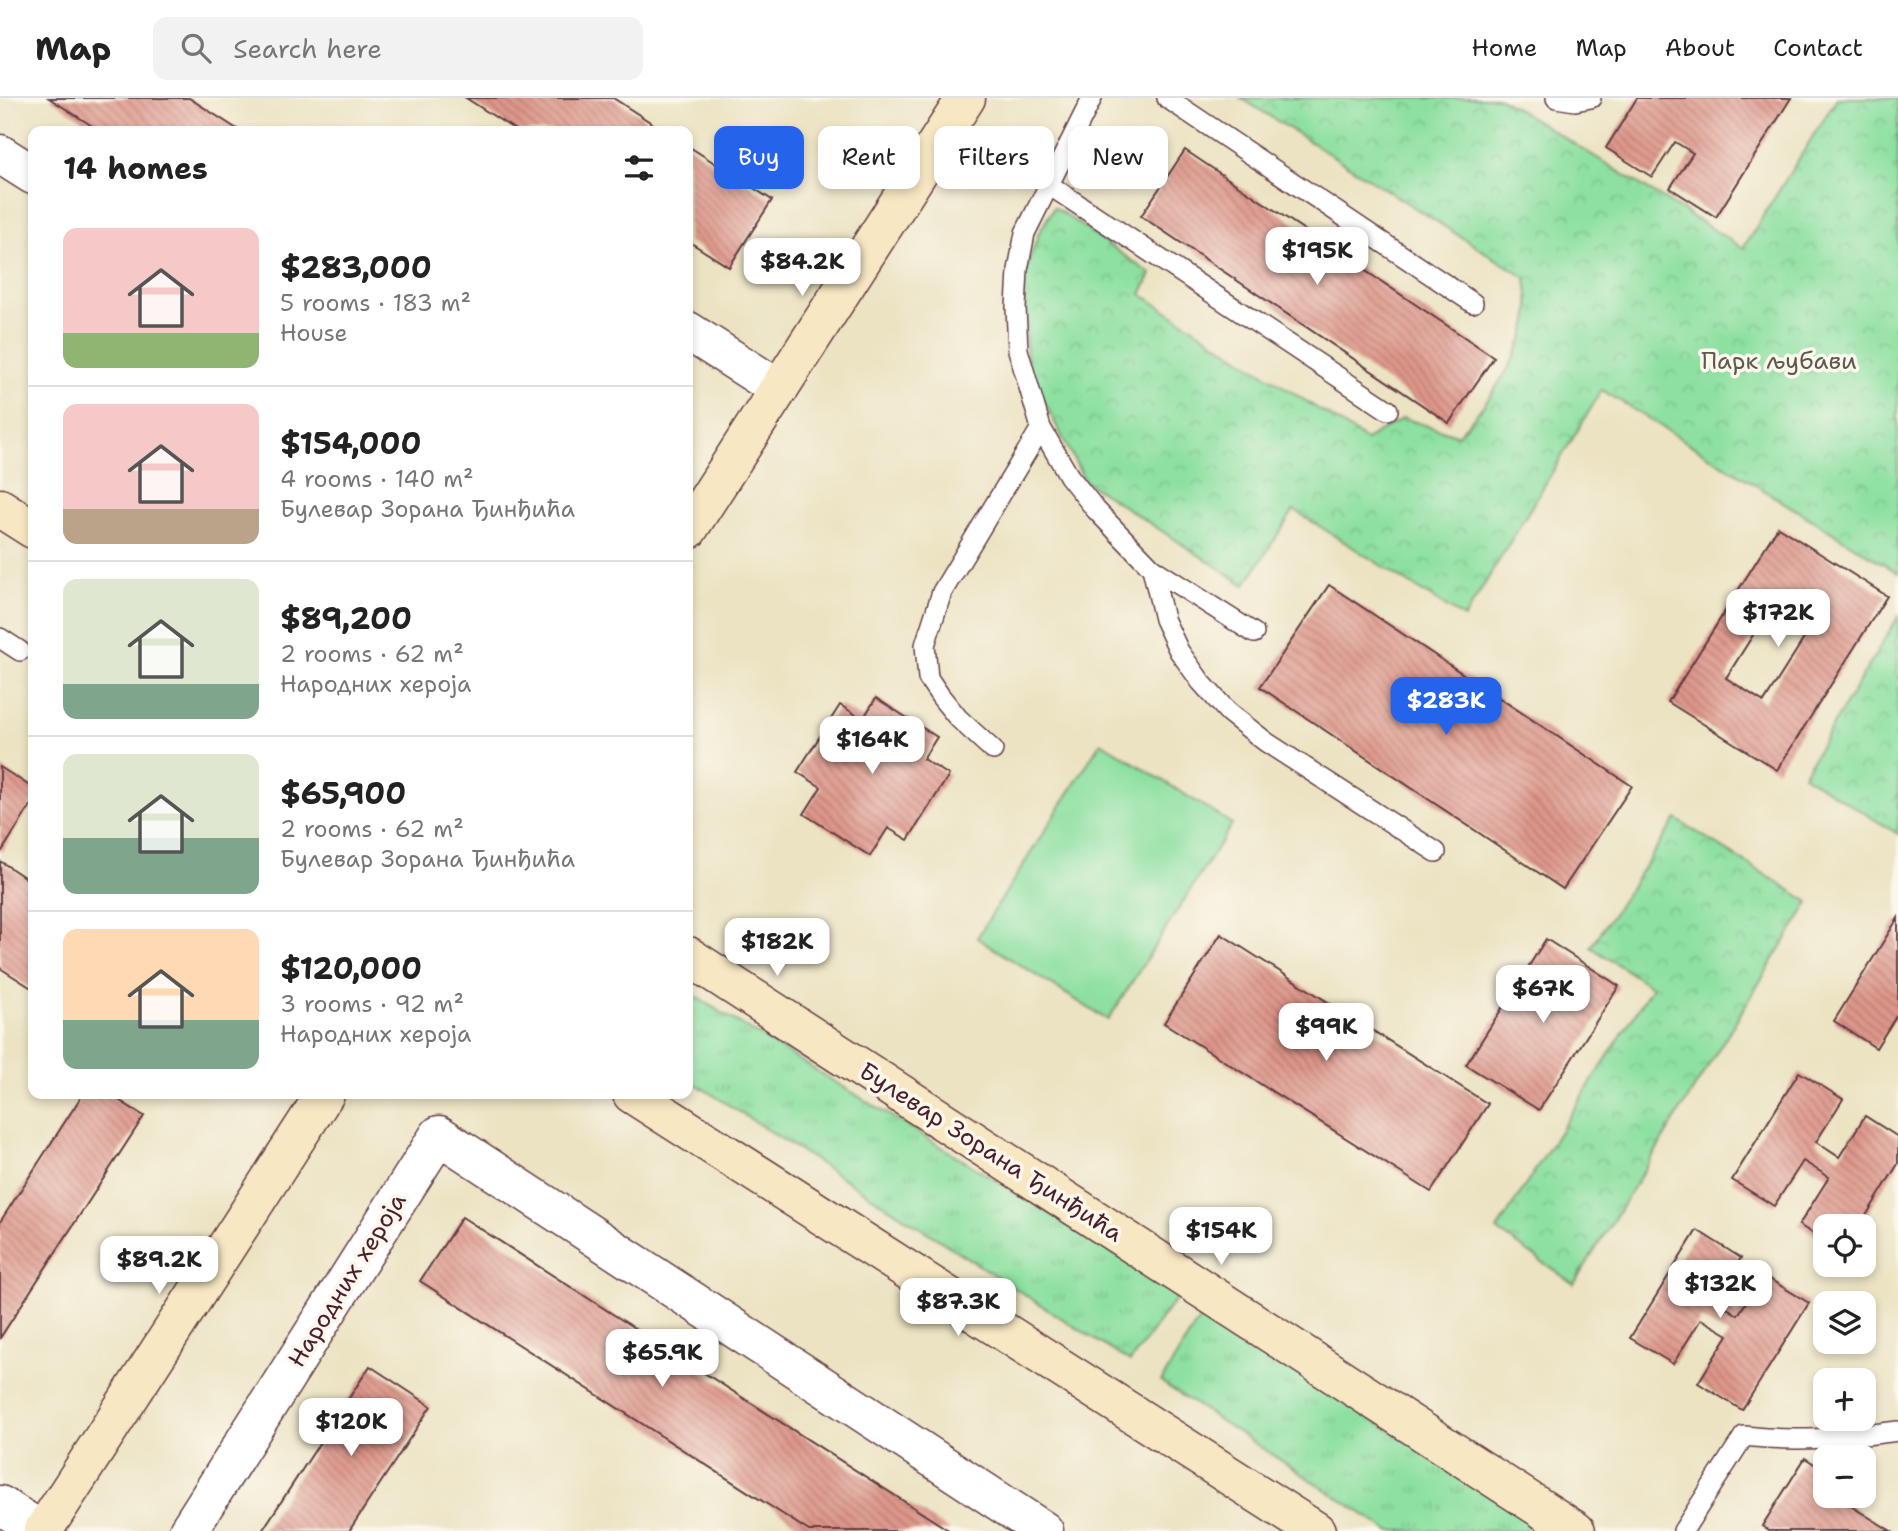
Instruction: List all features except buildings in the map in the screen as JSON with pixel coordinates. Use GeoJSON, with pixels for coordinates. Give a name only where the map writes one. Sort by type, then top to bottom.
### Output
{"type":"FeatureCollection","features":[{"type":"Feature","properties":{"kind":"street"},"geometry":{"type":"LineString","coordinates":[[693,522],[966,98]]}},
{"type":"Feature","properties":{"kind":"street"},"geometry":{"type":"LineString","coordinates":[[0,154],[28,172]]}},
{"type":"Feature","properties":{"kind":"street"},"geometry":{"type":"LineString","coordinates":[[693,334],[779,389]]}},
{"type":"Feature","properties":{"kind":"street","name":"Булевар Зорана Ђинђића"},"geometry":{"type":"LineString","coordinates":[[693,959],[1576,1531]]}},
{"type":"Feature","properties":{"kind":"street"},"geometry":{"type":"LineString","coordinates":[[0,1505],[43,1531],[322,1099]]}},
{"type":"Feature","properties":{"kind":"street"},"geometry":{"type":"LineString","coordinates":[[640,1099],[1316,1531]]}},
{"type":"Feature","properties":{"kind":"street","name":"Народних хероја"},"geometry":{"type":"LineString","coordinates":[[188,1531],[439,1135],[1044,1531]]}},
{"type":"Feature","properties":{"kind":"lane"},"geometry":{"type":"LineString","coordinates":[[1054,175],[1092,98]]}},
{"type":"Feature","properties":{"kind":"lane"},"geometry":{"type":"LineString","coordinates":[[1167,98],[1473,303]]}},
{"type":"Feature","properties":{"kind":"lane"},"geometry":{"type":"LineString","coordinates":[[1054,188],[1388,410]]}},
{"type":"Feature","properties":{"kind":"lane"},"geometry":{"type":"LineString","coordinates":[[1047,189],[1025,233],[1018,270],[1016,308],[1017,350],[1041,428],[1069,476],[1096,510],[1152,568],[1254,633]]}},
{"type":"Feature","properties":{"kind":"lane"},"geometry":{"type":"LineString","coordinates":[[993,750],[958,718],[928,678],[925,645],[942,592],[1041,428]]}},
{"type":"Feature","properties":{"kind":"lane"},"geometry":{"type":"LineString","coordinates":[[1152,568],[1164,619],[1180,650],[1201,682],[1228,712],[1266,742],[1436,852]]}},
{"type":"Feature","properties":{"kind":"lane"},"geometry":{"type":"LineString","coordinates":[[0,638],[20,651]]}},
{"type":"Feature","properties":{"kind":"lane"},"geometry":{"type":"LineString","coordinates":[[1683,1531],[1744,1436],[1782,1440],[1827,1439],[1898,1431]]}},
{"type":"Feature","properties":{"kind":"green space","name":"Парк љубави"},"geometry":{"type":"Polygon","coordinates":[[[1241,98],[1500,98],[1743,248],[1837,98],[1898,98],[1898,573],[1602,390],[1464,618],[1294,510],[1245,585],[1085,481],[1028,370],[1022,283],[1038,235],[1054,207],[1151,274],[1141,294],[1366,440],[1403,418],[1457,435],[1479,411],[1501,380],[1526,330],[1529,301],[1526,278],[1241,98]]]}},
{"type":"Feature","properties":{"kind":"green space"},"geometry":{"type":"Polygon","coordinates":[[[1898,617],[1898,834],[1803,775],[1898,617]]]}},
{"type":"Feature","properties":{"kind":"green space"},"geometry":{"type":"Polygon","coordinates":[[[1101,742],[1232,824],[1108,1020],[977,938],[1101,742]]]}},
{"type":"Feature","properties":{"kind":"green space"},"geometry":{"type":"Polygon","coordinates":[[[1676,819],[1809,902],[1574,1284],[1497,1230],[1652,987],[1591,947],[1676,819]]]}},
{"type":"Feature","properties":{"kind":"green space"},"geometry":{"type":"Polygon","coordinates":[[[693,995],[1180,1293],[1130,1362],[693,1082],[693,995]]]}},
{"type":"Feature","properties":{"kind":"green space"},"geometry":{"type":"Polygon","coordinates":[[[1204,1311],[1532,1521],[1525,1531],[1389,1531],[1161,1382],[1204,1311]]]}}]}
